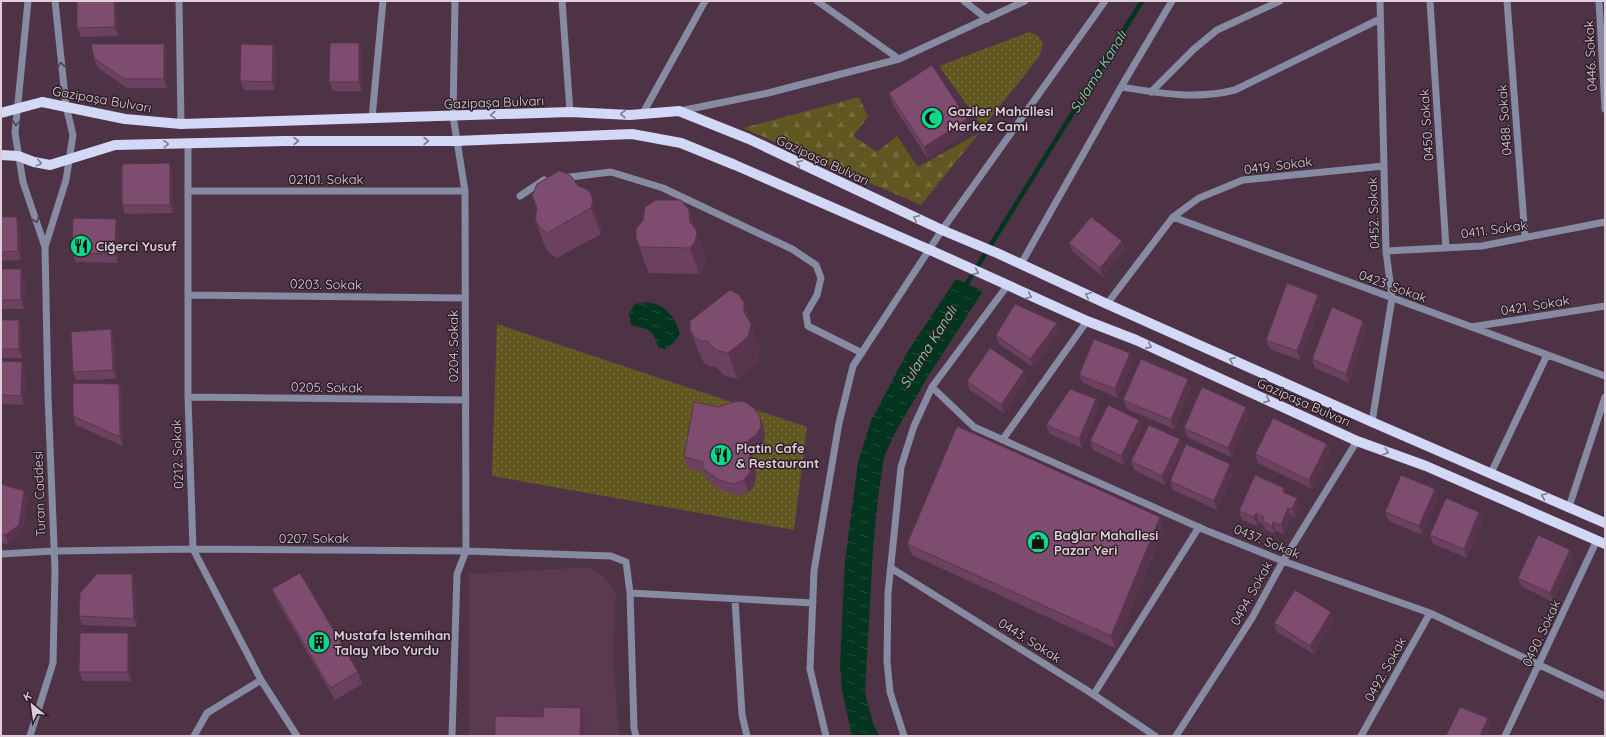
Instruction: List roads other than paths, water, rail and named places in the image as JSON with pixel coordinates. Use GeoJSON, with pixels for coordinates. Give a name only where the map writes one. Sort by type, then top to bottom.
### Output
{"type":"FeatureCollection","features":[{"type":"Feature","properties":{"kind":"main road","name":"Gazipaşa Bulvarı"},"geometry":{"type":"LineString","coordinates":[[1,113],[18,107],[42,102],[124,119],[181,124],[570,112],[630,115],[679,111],[749,139],[942,230],[997,253],[1107,304],[1372,422],[1605,523]]}},
{"type":"Feature","properties":{"kind":"main road"},"geometry":{"type":"LineString","coordinates":[[1,155],[18,156],[34,162],[50,165],[68,158],[115,145],[285,141],[456,141],[632,134],[681,143],[930,250]]}},
{"type":"Feature","properties":{"kind":"main road","name":"Gazipaşa Bulvarı"},"geometry":{"type":"LineString","coordinates":[[930,250],[993,280],[1086,321],[1136,340],[1357,441],[1426,466],[1601,542]]}},
{"type":"Feature","properties":{"kind":"street"},"geometry":{"type":"LineString","coordinates":[[28,1],[15,133],[23,182],[45,247]]}},
{"type":"Feature","properties":{"kind":"street"},"geometry":{"type":"LineString","coordinates":[[45,247],[66,180],[68,158],[73,135],[66,106],[55,1]]}},
{"type":"Feature","properties":{"kind":"street"},"geometry":{"type":"LineString","coordinates":[[178,1],[181,124]]}},
{"type":"Feature","properties":{"kind":"street"},"geometry":{"type":"LineString","coordinates":[[372,118],[383,1]]}},
{"type":"Feature","properties":{"kind":"street","name":"0204. Sokak"},"geometry":{"type":"LineString","coordinates":[[455,1],[453,116],[465,191],[466,551]]}},
{"type":"Feature","properties":{"kind":"street"},"geometry":{"type":"LineString","coordinates":[[562,1],[570,112]]}},
{"type":"Feature","properties":{"kind":"street"},"geometry":{"type":"LineString","coordinates":[[643,113],[705,1]]}},
{"type":"Feature","properties":{"kind":"street"},"geometry":{"type":"LineString","coordinates":[[817,1],[899,60]]}},
{"type":"Feature","properties":{"kind":"street"},"geometry":{"type":"LineString","coordinates":[[964,1],[987,19]]}},
{"type":"Feature","properties":{"kind":"street"},"geometry":{"type":"LineString","coordinates":[[679,111],[768,93],[899,60],[1025,1]]}},
{"type":"Feature","properties":{"kind":"street"},"geometry":{"type":"LineString","coordinates":[[826,736],[810,669],[814,571],[839,423],[853,366],[942,230],[1106,1]]}},
{"type":"Feature","properties":{"kind":"street"},"geometry":{"type":"LineString","coordinates":[[1021,264],[1121,87],[1172,1]]}},
{"type":"Feature","properties":{"kind":"street"},"geometry":{"type":"LineString","coordinates":[[1151,92],[1194,49],[1217,30],[1280,1]]}},
{"type":"Feature","properties":{"kind":"street","name":"0452. Sokak"},"geometry":{"type":"LineString","coordinates":[[1372,422],[1392,298],[1386,251],[1380,1]]}},
{"type":"Feature","properties":{"kind":"street","name":"0450. Sokak"},"geometry":{"type":"LineString","coordinates":[[1430,1],[1446,248]]}},
{"type":"Feature","properties":{"kind":"street","name":"0488. Sokak"},"geometry":{"type":"LineString","coordinates":[[1507,1],[1526,237]]}},
{"type":"Feature","properties":{"kind":"street","name":"0446. Sokak"},"geometry":{"type":"LineString","coordinates":[[1599,1],[1604,67],[1605,109]]}},
{"type":"Feature","properties":{"kind":"street"},"geometry":{"type":"LineString","coordinates":[[1121,87],[1151,92],[1197,96],[1218,94],[1235,90],[1380,19]]}},
{"type":"Feature","properties":{"kind":"street","name":"0212. Sokak"},"geometry":{"type":"LineString","coordinates":[[188,143],[188,396],[193,549],[261,680],[297,736]]}},
{"type":"Feature","properties":{"kind":"street","name":"0419. Sokak"},"geometry":{"type":"LineString","coordinates":[[1107,304],[1172,217],[1199,198],[1243,180],[1384,166]]}},
{"type":"Feature","properties":{"kind":"street"},"geometry":{"type":"LineString","coordinates":[[520,196],[545,180],[611,172],[663,188],[792,249],[816,265],[821,278],[816,295],[806,314],[808,326],[862,353]]}},
{"type":"Feature","properties":{"kind":"street","name":"02101. Sokak"},"geometry":{"type":"LineString","coordinates":[[188,191],[465,191]]}},
{"type":"Feature","properties":{"kind":"street","name":"0423. Sokak"},"geometry":{"type":"LineString","coordinates":[[1172,217],[1605,376]]}},
{"type":"Feature","properties":{"kind":"street","name":"0411. Sokak"},"geometry":{"type":"LineString","coordinates":[[1386,251],[1482,246],[1605,222]]}},
{"type":"Feature","properties":{"kind":"street","name":"Turan Caddesi"},"geometry":{"type":"LineString","coordinates":[[30,736],[53,663],[55,570],[48,396],[45,247]]}},
{"type":"Feature","properties":{"kind":"street"},"geometry":{"type":"LineString","coordinates":[[904,736],[890,692],[887,661],[888,593],[901,466],[914,426],[932,387],[1007,286]]}},
{"type":"Feature","properties":{"kind":"street","name":"0203. Sokak"},"geometry":{"type":"LineString","coordinates":[[188,294],[465,298]]}},
{"type":"Feature","properties":{"kind":"street","name":"0421. Sokak"},"geometry":{"type":"LineString","coordinates":[[1470,327],[1605,306]]}},
{"type":"Feature","properties":{"kind":"street"},"geometry":{"type":"LineString","coordinates":[[1003,439],[1086,321]]}},
{"type":"Feature","properties":{"kind":"street"},"geometry":{"type":"LineString","coordinates":[[1491,473],[1547,355]]}},
{"type":"Feature","properties":{"kind":"street","name":"0437. Sokak"},"geometry":{"type":"LineString","coordinates":[[932,387],[974,426],[1199,527],[1283,561],[1430,613],[1605,696]]}},
{"type":"Feature","properties":{"kind":"street","name":"0205. Sokak"},"geometry":{"type":"LineString","coordinates":[[188,396],[466,400]]}},
{"type":"Feature","properties":{"kind":"street"},"geometry":{"type":"LineString","coordinates":[[1569,507],[1605,397]]}},
{"type":"Feature","properties":{"kind":"street","name":"0494. Sokak"},"geometry":{"type":"LineString","coordinates":[[1176,736],[1252,618],[1283,561],[1357,441]]}},
{"type":"Feature","properties":{"kind":"street"},"geometry":{"type":"LineString","coordinates":[[1094,694],[1199,527]]}},
{"type":"Feature","properties":{"kind":"street","name":"0490. Sokak"},"geometry":{"type":"LineString","coordinates":[[1505,736],[1601,542]]}},
{"type":"Feature","properties":{"kind":"street","name":"0207. Sokak"},"geometry":{"type":"LineString","coordinates":[[1,554],[54,551],[193,549],[466,551],[611,556],[626,562],[630,593]]}},
{"type":"Feature","properties":{"kind":"street"},"geometry":{"type":"LineString","coordinates":[[452,736],[457,574],[466,551]]}},
{"type":"Feature","properties":{"kind":"street","name":"0443. Sokak"},"geometry":{"type":"LineString","coordinates":[[890,568],[1094,694],[1155,736]]}},
{"type":"Feature","properties":{"kind":"street"},"geometry":{"type":"LineString","coordinates":[[636,736],[634,728],[630,593],[813,603]]}},
{"type":"Feature","properties":{"kind":"street"},"geometry":{"type":"LineString","coordinates":[[735,599],[742,715],[747,736]]}},
{"type":"Feature","properties":{"kind":"street","name":"0492. Sokak"},"geometry":{"type":"LineString","coordinates":[[1361,736],[1430,613]]}},
{"type":"Feature","properties":{"kind":"street"},"geometry":{"type":"LineString","coordinates":[[194,736],[207,713],[261,680]]}},
{"type":"Feature","properties":{"kind":"water"},"geometry":{"type":"Polygon","coordinates":[[[956,279],[983,291],[927,378],[896,431],[884,457],[873,548],[865,693],[873,723],[879,736],[852,736],[842,690],[840,664],[845,561],[858,462],[871,421],[908,351],[956,279]]]}},
{"type":"Feature","properties":{"kind":"water"},"geometry":{"type":"Polygon","coordinates":[[[647,302],[654,303],[669,312],[678,328],[680,334],[673,343],[665,349],[658,347],[652,333],[646,329],[631,325],[629,313],[635,304],[647,302]]]}},
{"type":"Feature","properties":{"kind":"waterway","name":"Sulama Kanalı"},"geometry":{"type":"LineString","coordinates":[[964,288],[1142,1]]}},
{"type":"Feature","properties":{"kind":"place","name":"Gaziler Mahallesi Merkez Cami"},"geometry":{"type":"Point","coordinates":[932,118]}},
{"type":"Feature","properties":{"kind":"place","name":"Ciğerci Yusuf"},"geometry":{"type":"Point","coordinates":[81,246]}},
{"type":"Feature","properties":{"kind":"place","name":"Platin Cafe & Restaurant"},"geometry":{"type":"Point","coordinates":[721,455]}},
{"type":"Feature","properties":{"kind":"place","name":"Bağlar Mahallesi Pazar Yeri"},"geometry":{"type":"Point","coordinates":[1038,542]}},
{"type":"Feature","properties":{"kind":"place","name":"Mustafa İstemihan Talay Yibo Yurdu"},"geometry":{"type":"Point","coordinates":[319,642]}}]}
